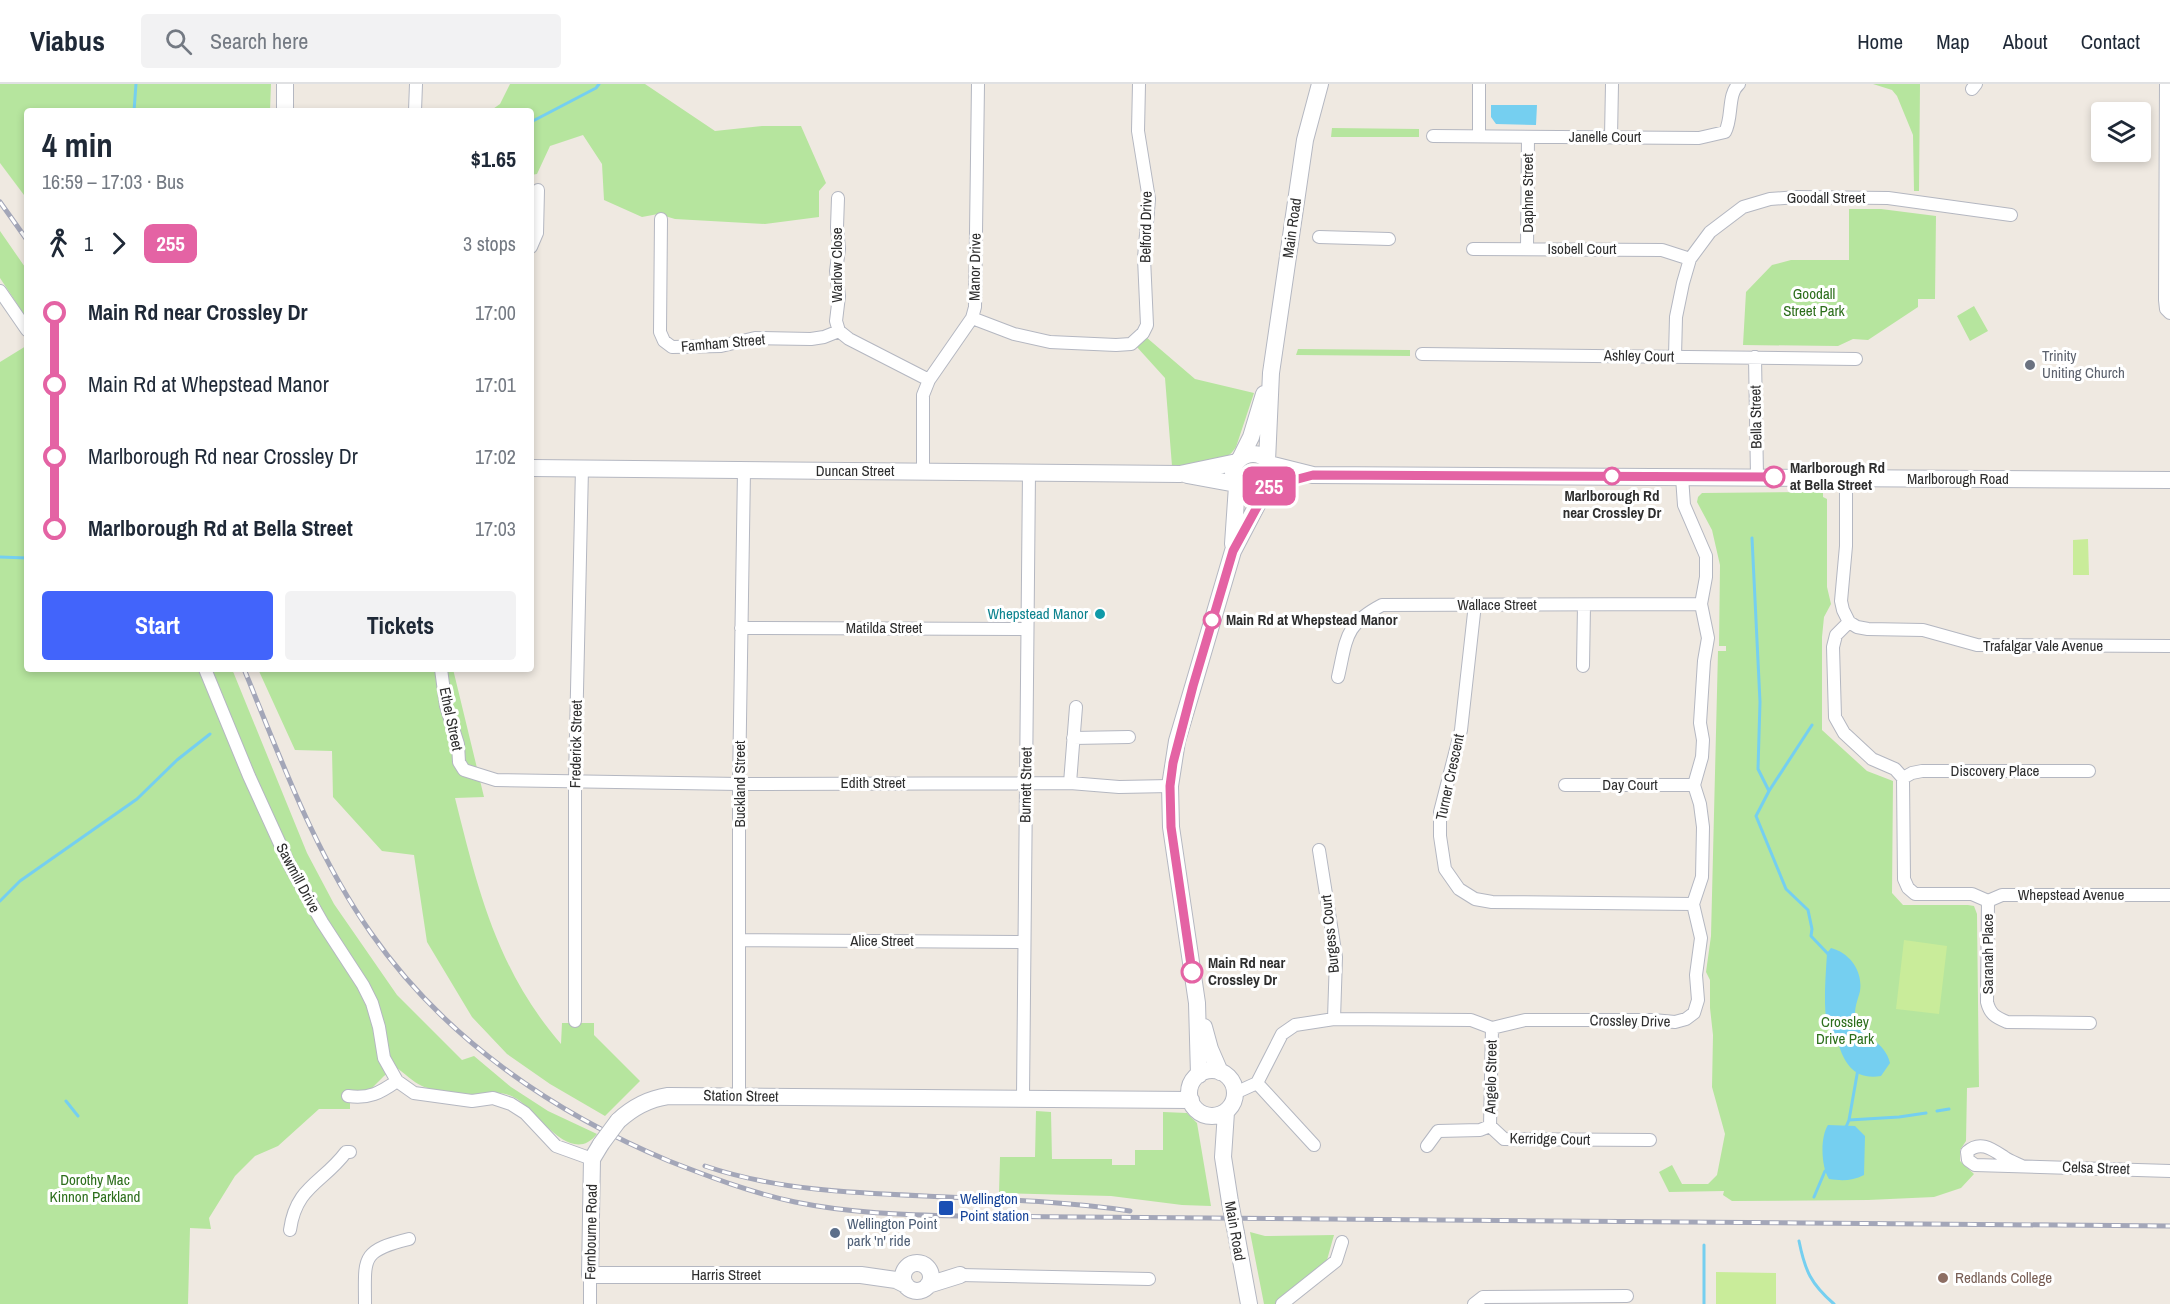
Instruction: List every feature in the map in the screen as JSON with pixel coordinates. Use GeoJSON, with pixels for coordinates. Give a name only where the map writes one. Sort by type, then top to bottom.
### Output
{"type":"FeatureCollection","features":[{"type":"Feature","properties":{"kind":"street"},"geometry":{"type":"LineString","coordinates":[[285,84],[285,108]]}},
{"type":"Feature","properties":{"kind":"street"},"geometry":{"type":"LineString","coordinates":[[415,108],[416,84]]}},
{"type":"Feature","properties":{"kind":"street","name":"Manor Drive"},"geometry":{"type":"LineString","coordinates":[[922,471],[923,395],[929,380],[972,318],[975,307],[978,84]]}},
{"type":"Feature","properties":{"kind":"street","name":"Belford Drive"},"geometry":{"type":"LineString","coordinates":[[972,318],[1014,334],[1050,342],[1131,344],[1143,333],[1147,325],[1144,258],[1149,199],[1138,131],[1139,84]]}},
{"type":"Feature","properties":{"kind":"street","name":"Main Road"},"geometry":{"type":"LineString","coordinates":[[1268,462],[1271,373],[1305,140],[1320,84]]}},
{"type":"Feature","properties":{"kind":"street"},"geometry":{"type":"LineString","coordinates":[[1479,84],[1479,136]]}},
{"type":"Feature","properties":{"kind":"street"},"geometry":{"type":"LineString","coordinates":[[1611,137],[1612,84]]}},
{"type":"Feature","properties":{"kind":"street","name":"Janelle Court"},"geometry":{"type":"LineString","coordinates":[[1433,136],[1699,138],[1725,132],[1730,124],[1733,95],[1739,84]]}},
{"type":"Feature","properties":{"kind":"street"},"geometry":{"type":"LineString","coordinates":[[2166,84],[2165,300],[2166,309],[2170,313]]}},
{"type":"Feature","properties":{"kind":"street","name":"Daphne Street"},"geometry":{"type":"LineString","coordinates":[[1527,249],[1528,137]]}},
{"type":"Feature","properties":{"kind":"street"},"geometry":{"type":"LineString","coordinates":[[534,240],[537,233],[538,190]]}},
{"type":"Feature","properties":{"kind":"street","name":"Goodall Street"},"geometry":{"type":"LineString","coordinates":[[1675,356],[1676,317],[1690,259],[1710,232],[1743,207],[1770,200],[1797,197],[1888,198],[2011,215]]}},
{"type":"Feature","properties":{"kind":"street","name":"Warlow Close"},"geometry":{"type":"LineString","coordinates":[[838,198],[839,249],[836,271],[839,296],[836,321],[839,331]]}},
{"type":"Feature","properties":{"kind":"street","name":"Famham Street"},"geometry":{"type":"LineString","coordinates":[[662,219],[660,332],[664,342],[672,347],[722,346],[755,338],[811,339],[839,331]]}},
{"type":"Feature","properties":{"kind":"street"},"geometry":{"type":"LineString","coordinates":[[1319,237],[1389,239]]}},
{"type":"Feature","properties":{"kind":"street","name":"Isobell Court"},"geometry":{"type":"LineString","coordinates":[[1473,249],[1662,250],[1690,259]]}},
{"type":"Feature","properties":{"kind":"street"},"geometry":{"type":"LineString","coordinates":[[0,291],[24,326]]}},
{"type":"Feature","properties":{"kind":"street"},"geometry":{"type":"LineString","coordinates":[[839,331],[849,339],[929,380]]}},
{"type":"Feature","properties":{"kind":"street","name":"Ashley Court"},"geometry":{"type":"LineString","coordinates":[[1422,354],[1856,359]]}},
{"type":"Feature","properties":{"kind":"street","name":"Bella Street"},"geometry":{"type":"LineString","coordinates":[[1755,357],[1757,477]]}},
{"type":"Feature","properties":{"kind":"street","name":"Main Road"},"geometry":{"type":"LineString","coordinates":[[1238,460],[1251,437],[1271,373]]}},
{"type":"Feature","properties":{"kind":"street"},"geometry":{"type":"LineString","coordinates":[[1191,1100],[1191,1086],[1199,1075],[1197,1003],[1171,827],[1170,786],[1178,741],[1233,551],[1272,475],[1268,462],[1254,454],[1238,460],[1233,474],[1236,485],[1233,551]]}},
{"type":"Feature","properties":{"kind":"street","name":"Duncan Street"},"geometry":{"type":"LineString","coordinates":[[1180,474],[1238,460]]}},
{"type":"Feature","properties":{"kind":"street","name":"Marlborough Road"},"geometry":{"type":"LineString","coordinates":[[1268,462],[1313,475]]}},
{"type":"Feature","properties":{"kind":"street","name":"Duncan Street"},"geometry":{"type":"LineString","coordinates":[[534,468],[1180,474],[1236,485]]}},
{"type":"Feature","properties":{"kind":"street","name":"Frederick Street"},"geometry":{"type":"LineString","coordinates":[[575,1021],[575,780],[582,468]]}},
{"type":"Feature","properties":{"kind":"street","name":"Buckland Street"},"geometry":{"type":"LineString","coordinates":[[739,1097],[739,784],[744,470]]}},
{"type":"Feature","properties":{"kind":"street","name":"Burnett Street"},"geometry":{"type":"LineString","coordinates":[[1023,1098],[1029,472]]}},
{"type":"Feature","properties":{"kind":"street","name":"Marlborough Road"},"geometry":{"type":"LineString","coordinates":[[1267,487],[1313,475],[2170,480]]}},
{"type":"Feature","properties":{"kind":"street"},"geometry":{"type":"LineString","coordinates":[[1682,477],[1684,505],[1706,556],[1706,577],[1701,604],[1708,638],[1704,661],[1700,723],[1703,740],[1702,757],[1694,785],[1700,804],[1703,827],[1702,877],[1693,904]]}},
{"type":"Feature","properties":{"kind":"street"},"geometry":{"type":"LineString","coordinates":[[1846,478],[1846,546],[1841,601],[1842,610],[1849,622],[1836,635],[1833,647],[1835,717],[1844,733],[1872,759],[1895,769],[1903,778]]}},
{"type":"Feature","properties":{"kind":"street"},"geometry":{"type":"LineString","coordinates":[[1236,485],[1242,491],[1253,494],[1267,487]]}},
{"type":"Feature","properties":{"kind":"street","name":"Turner Crescent"},"geometry":{"type":"LineString","coordinates":[[1474,604],[1461,730],[1440,812],[1440,836],[1445,869],[1459,890],[1475,899],[1492,902],[1693,904]]}},
{"type":"Feature","properties":{"kind":"street","name":"Wallace Street"},"geometry":{"type":"LineString","coordinates":[[1338,677],[1348,633],[1363,615],[1382,605],[1701,604]]}},
{"type":"Feature","properties":{"kind":"street"},"geometry":{"type":"LineString","coordinates":[[1583,666],[1584,605]]}},
{"type":"Feature","properties":{"kind":"street","name":"Trafalgar Vale Avenue"},"geometry":{"type":"LineString","coordinates":[[1849,622],[1857,627],[1868,629],[1923,630],[1977,645],[2170,646]]}},
{"type":"Feature","properties":{"kind":"street","name":"Matilda Street"},"geometry":{"type":"LineString","coordinates":[[741,628],[1027,629]]}},
{"type":"Feature","properties":{"kind":"street","name":"Sawmill Drive"},"geometry":{"type":"LineString","coordinates":[[207,672],[249,776],[290,866],[322,922],[363,985],[372,1004],[384,1058],[397,1081]]}},
{"type":"Feature","properties":{"kind":"street","name":"Ethel Street"},"geometry":{"type":"LineString","coordinates":[[441,672],[446,706],[458,744],[459,762],[464,770],[496,780],[575,780]]}},
{"type":"Feature","properties":{"kind":"street"},"geometry":{"type":"LineString","coordinates":[[1070,783],[1076,707]]}},
{"type":"Feature","properties":{"kind":"street"},"geometry":{"type":"LineString","coordinates":[[1073,738],[1129,738]]}},
{"type":"Feature","properties":{"kind":"street","name":"Discovery Place"},"geometry":{"type":"LineString","coordinates":[[1903,778],[1922,771],[2090,771]]}},
{"type":"Feature","properties":{"kind":"street","name":"Whepstead Avenue"},"geometry":{"type":"LineString","coordinates":[[1903,778],[1904,879],[1908,888],[1916,894],[1972,894],[1988,901],[2002,895],[2170,895]]}},
{"type":"Feature","properties":{"kind":"street","name":"Edith Street"},"geometry":{"type":"LineString","coordinates":[[575,780],[739,784],[1070,783],[1119,787],[1170,786]]}},
{"type":"Feature","properties":{"kind":"street","name":"Day Court"},"geometry":{"type":"LineString","coordinates":[[1565,785],[1694,785]]}},
{"type":"Feature","properties":{"kind":"street","name":"Burgess Court"},"geometry":{"type":"LineString","coordinates":[[1319,850],[1336,957],[1334,1019]]}},
{"type":"Feature","properties":{"kind":"street","name":"Saranah Place"},"geometry":{"type":"LineString","coordinates":[[1988,901],[1987,1002],[1989,1011],[1996,1018],[2007,1022],[2090,1023]]}},
{"type":"Feature","properties":{"kind":"street","name":"Crossley Drive"},"geometry":{"type":"LineString","coordinates":[[1257,1083],[1282,1034],[1295,1024],[1334,1019],[1472,1020],[1492,1028],[1526,1020],[1675,1022],[1686,1019],[1694,1013],[1698,1000],[1696,975],[1701,938],[1693,904]]}},
{"type":"Feature","properties":{"kind":"street","name":"Alice Street"},"geometry":{"type":"LineString","coordinates":[[740,940],[1024,942]]}},
{"type":"Feature","properties":{"kind":"street"},"geometry":{"type":"LineString","coordinates":[[1197,1003],[1210,1049],[1220,1072]]}},
{"type":"Feature","properties":{"kind":"street","name":"Angelo Street"},"geometry":{"type":"LineString","coordinates":[[1490,1126],[1492,1028]]}},
{"type":"Feature","properties":{"kind":"street"},"geometry":{"type":"LineString","coordinates":[[1199,1075],[1213,1071],[1220,1072],[1231,1080],[1235,1093],[1257,1083],[1314,1145]]}},
{"type":"Feature","properties":{"kind":"street"},"geometry":{"type":"LineString","coordinates":[[348,1096],[361,1098],[378,1094],[397,1081],[414,1093],[472,1101],[493,1098],[511,1104],[525,1113],[556,1146],[591,1159]]}},
{"type":"Feature","properties":{"kind":"street","name":"Main Road"},"geometry":{"type":"LineString","coordinates":[[1235,1093],[1231,1106],[1226,1112],[1223,1157],[1249,1304]]}},
{"type":"Feature","properties":{"kind":"street","name":"Station Street"},"geometry":{"type":"LineString","coordinates":[[591,1159],[618,1121],[630,1110],[652,1098],[668,1096],[1191,1100]]}},
{"type":"Feature","properties":{"kind":"street","name":"Main Road"},"geometry":{"type":"LineString","coordinates":[[1191,1100],[1193,1106],[1204,1115],[1223,1157]]}},
{"type":"Feature","properties":{"kind":"street"},"geometry":{"type":"LineString","coordinates":[[1204,1115],[1212,1116],[1226,1112]]}},
{"type":"Feature","properties":{"kind":"street","name":"Kerridge Court"},"geometry":{"type":"LineString","coordinates":[[1427,1146],[1438,1131],[1480,1130],[1490,1126],[1504,1139],[1650,1140]]}},
{"type":"Feature","properties":{"kind":"street"},"geometry":{"type":"LineString","coordinates":[[290,1230],[292,1213],[311,1185],[339,1163],[346,1152],[350,1152]]}},
{"type":"Feature","properties":{"kind":"street","name":"Fernbourne Road"},"geometry":{"type":"LineString","coordinates":[[590,1304],[591,1159]]}},
{"type":"Feature","properties":{"kind":"street","name":"Celsa Street"},"geometry":{"type":"LineString","coordinates":[[2022,1166],[2170,1171]]}},
{"type":"Feature","properties":{"kind":"street"},"geometry":{"type":"LineString","coordinates":[[365,1304],[367,1258],[385,1245],[408,1239]]}},
{"type":"Feature","properties":{"kind":"street"},"geometry":{"type":"LineString","coordinates":[[1282,1304],[1336,1261],[1342,1242]]}},
{"type":"Feature","properties":{"kind":"street","name":"Harris Street"},"geometry":{"type":"LineString","coordinates":[[590,1275],[861,1275],[894,1271],[908,1266],[903,1276],[919,1287]]}},
{"type":"Feature","properties":{"kind":"street","name":"Harris Street"},"geometry":{"type":"LineString","coordinates":[[861,1275],[896,1280],[919,1287],[960,1275],[1149,1279]]}},
{"type":"Feature","properties":{"kind":"street"},"geometry":{"type":"LineString","coordinates":[[913,1304],[919,1287]]}},
{"type":"Feature","properties":{"kind":"street"},"geometry":{"type":"LineString","coordinates":[[1474,1304],[1483,1297],[1627,1296]]}},
{"type":"Feature","properties":{"kind":"green space"},"geometry":{"type":"Polygon","coordinates":[[[0,84],[271,84],[270,108],[24,108],[24,195],[0,163],[0,84]]]}},
{"type":"Feature","properties":{"kind":"green space"},"geometry":{"type":"Polygon","coordinates":[[[510,84],[645,84],[715,131],[762,126],[801,126],[826,183],[819,191],[819,217],[765,224],[675,219],[658,214],[642,217],[604,200],[602,164],[583,135],[550,146],[537,174],[534,174],[534,108],[494,108],[500,104],[510,84]]]}},
{"type":"Feature","properties":{"kind":"green space"},"geometry":{"type":"Polygon","coordinates":[[[1873,84],[1920,84],[1919,191],[1914,191],[1913,135],[1897,96],[1892,90],[1873,84]]]}},
{"type":"Feature","properties":{"kind":"green space"},"geometry":{"type":"Polygon","coordinates":[[[1332,128],[1419,129],[1419,137],[1331,137],[1332,128]]]}},
{"type":"Feature","properties":{"kind":"green space","name":"Goodall Street Park"},"geometry":{"type":"Polygon","coordinates":[[[1849,209],[1881,209],[1936,216],[1935,299],[1918,299],[1918,307],[1868,340],[1853,339],[1838,346],[1743,345],[1746,292],[1772,265],[1791,260],[1849,260],[1849,209]]]}},
{"type":"Feature","properties":{"kind":"green space"},"geometry":{"type":"Polygon","coordinates":[[[0,231],[24,266],[24,314],[0,278],[0,231]]]}},
{"type":"Feature","properties":{"kind":"green space"},"geometry":{"type":"Polygon","coordinates":[[[1974,306],[1988,331],[1970,341],[1957,316],[1974,306]]]}},
{"type":"Feature","properties":{"kind":"green space"},"geometry":{"type":"Polygon","coordinates":[[[1146,337],[1195,379],[1254,393],[1236,447],[1224,459],[1207,464],[1172,466],[1165,378],[1136,346],[1146,337]]]}},
{"type":"Feature","properties":{"kind":"green space","name":"Dorothy Mac Kinnon Parkland"},"geometry":{"type":"Polygon","coordinates":[[[24,347],[24,672],[233,672],[307,853],[334,904],[397,995],[462,1060],[474,1056],[511,1087],[548,1111],[597,1134],[587,1143],[577,1144],[566,1141],[526,1106],[506,1094],[447,1092],[427,1088],[396,1067],[371,1089],[350,1100],[350,1109],[319,1109],[278,1146],[255,1156],[235,1176],[209,1218],[211,1229],[190,1228],[188,1304],[0,1304],[0,362],[24,347]]]}},
{"type":"Feature","properties":{"kind":"green space"},"geometry":{"type":"Polygon","coordinates":[[[1298,349],[1410,350],[1410,356],[1296,355],[1298,349]]]}},
{"type":"Feature","properties":{"kind":"green space","name":"Crossley Drive Park"},"geometry":{"type":"Polygon","coordinates":[[[1823,492],[1823,497],[1827,499],[1827,587],[1831,604],[1824,617],[1822,637],[1822,730],[1867,771],[1893,781],[1892,893],[1903,905],[1968,905],[1974,906],[1977,914],[1979,1087],[1967,1088],[1966,1141],[1960,1150],[1960,1161],[1974,1174],[1961,1188],[1934,1197],[1732,1201],[1723,1195],[1724,1191],[1669,1192],[1659,1172],[1672,1165],[1682,1184],[1708,1184],[1717,1175],[1725,1134],[1712,1087],[1713,1035],[1710,980],[1706,972],[1711,936],[1718,651],[1726,651],[1726,646],[1719,646],[1720,565],[1712,530],[1697,502],[1698,497],[1702,493],[1823,492]]]}},
{"type":"Feature","properties":{"kind":"green space"},"geometry":{"type":"Polygon","coordinates":[[[2088,539],[2089,575],[2073,575],[2073,540],[2088,539]]]}},
{"type":"Feature","properties":{"kind":"green space"},"geometry":{"type":"Polygon","coordinates":[[[259,672],[454,672],[484,797],[455,798],[482,897],[505,958],[539,1016],[561,1044],[562,1023],[594,1023],[594,1035],[640,1081],[605,1116],[550,1084],[507,1054],[472,1017],[427,942],[414,855],[382,851],[333,797],[332,751],[295,750],[259,672]]]}},
{"type":"Feature","properties":{"kind":"green space"},"geometry":{"type":"Polygon","coordinates":[[[1904,940],[1947,946],[1939,1014],[1896,1009],[1904,940]]]}},
{"type":"Feature","properties":{"kind":"green space"},"geometry":{"type":"Polygon","coordinates":[[[1036,1111],[1051,1112],[1052,1159],[1112,1159],[1112,1165],[1135,1165],[1135,1150],[1163,1150],[1163,1112],[1187,1113],[1197,1123],[1211,1206],[1182,1205],[1111,1196],[999,1193],[1000,1157],[1035,1157],[1036,1111]]]}},
{"type":"Feature","properties":{"kind":"green space"},"geometry":{"type":"Polygon","coordinates":[[[1250,1232],[1265,1236],[1334,1235],[1327,1260],[1276,1304],[1264,1304],[1250,1232]]]}},
{"type":"Feature","properties":{"kind":"green space"},"geometry":{"type":"Polygon","coordinates":[[[1716,1272],[1776,1273],[1776,1304],[1716,1304],[1716,1272]]]}},
{"type":"Feature","properties":{"kind":"water"},"geometry":{"type":"Polygon","coordinates":[[[1491,105],[1537,105],[1536,125],[1496,124],[1491,117],[1491,105]]]}},
{"type":"Feature","properties":{"kind":"water"},"geometry":{"type":"Polygon","coordinates":[[[1831,948],[1844,954],[1857,970],[1860,991],[1855,1016],[1859,1025],[1879,1044],[1887,1056],[1890,1063],[1881,1076],[1864,1076],[1852,1069],[1827,1023],[1825,1008],[1827,953],[1831,948]]]}},
{"type":"Feature","properties":{"kind":"water"},"geometry":{"type":"Polygon","coordinates":[[[1828,1125],[1855,1126],[1865,1136],[1864,1175],[1847,1180],[1829,1179],[1824,1167],[1822,1152],[1825,1130],[1828,1125]]]}},
{"type":"Feature","properties":{"kind":"waterway"},"geometry":{"type":"LineString","coordinates":[[134,108],[136,84]]}},
{"type":"Feature","properties":{"kind":"waterway"},"geometry":{"type":"LineString","coordinates":[[534,120],[596,88],[599,84]]}},
{"type":"Feature","properties":{"kind":"waterway"},"geometry":{"type":"LineString","coordinates":[[1752,538],[1760,702],[1758,769],[1769,791]]}},
{"type":"Feature","properties":{"kind":"waterway"},"geometry":{"type":"LineString","coordinates":[[0,557],[24,558]]}},
{"type":"Feature","properties":{"kind":"waterway"},"geometry":{"type":"LineString","coordinates":[[1812,725],[1769,791],[1756,816],[1786,889],[1808,910],[1811,936],[1829,955]]}},
{"type":"Feature","properties":{"kind":"waterway"},"geometry":{"type":"LineString","coordinates":[[0,901],[20,881],[137,799],[177,760],[210,734]]}},
{"type":"Feature","properties":{"kind":"waterway"},"geometry":{"type":"LineString","coordinates":[[1846,1127],[1858,1069]]}},
{"type":"Feature","properties":{"kind":"waterway"},"geometry":{"type":"LineString","coordinates":[[66,1101],[78,1116]]}},
{"type":"Feature","properties":{"kind":"waterway"},"geometry":{"type":"LineString","coordinates":[[1937,1111],[1949,1109]]}},
{"type":"Feature","properties":{"kind":"waterway"},"geometry":{"type":"LineString","coordinates":[[1849,1120],[1926,1113]]}},
{"type":"Feature","properties":{"kind":"waterway"},"geometry":{"type":"LineString","coordinates":[[1814,1197],[1825,1171]]}},
{"type":"Feature","properties":{"kind":"waterway"},"geometry":{"type":"LineString","coordinates":[[1799,1241],[1810,1276],[1834,1304]]}},
{"type":"Feature","properties":{"kind":"waterway"},"geometry":{"type":"LineString","coordinates":[[1704,1245],[1704,1304]]}},
{"type":"Feature","properties":{"kind":"railway"},"geometry":{"type":"LineString","coordinates":[[0,202],[24,236]]}},
{"type":"Feature","properties":{"kind":"railway"},"geometry":{"type":"LineString","coordinates":[[245,672],[285,771],[332,870],[371,933],[400,971],[432,1006],[503,1068],[583,1119],[669,1161],[763,1194],[836,1209],[939,1216],[2170,1226]]}},
{"type":"Feature","properties":{"kind":"railway"},"geometry":{"type":"LineString","coordinates":[[705,1166],[759,1180],[814,1189],[1002,1199],[1130,1211]]}},
{"type":"Feature","properties":{"kind":"bus line","name":"255"},"geometry":{"type":"LineString","coordinates":[[1192,972],[1171,827],[1170,786],[1173,763],[1233,551],[1266,488],[1313,475],[1774,477]]}},
{"type":"Feature","properties":{"kind":"place","name":"Trinity Uniting Church"},"geometry":{"type":"Point","coordinates":[2030,365]}},
{"type":"Feature","properties":{"kind":"place","name":"Marlborough Rd near Crossley Dr"},"geometry":{"type":"Point","coordinates":[1612,476]}},
{"type":"Feature","properties":{"kind":"place","name":"Marlborough Rd at Bella Street"},"geometry":{"type":"Point","coordinates":[1774,477]}},
{"type":"Feature","properties":{"kind":"place","name":"Whepstead Manor"},"geometry":{"type":"Point","coordinates":[1100,614]}},
{"type":"Feature","properties":{"kind":"place","name":"Main Rd at Whepstead Manor"},"geometry":{"type":"Point","coordinates":[1212,620]}},
{"type":"Feature","properties":{"kind":"place","name":"Main Rd near Crossley Dr"},"geometry":{"type":"Point","coordinates":[1192,972]}},
{"type":"Feature","properties":{"kind":"place","name":"Wellington Point station"},"geometry":{"type":"Point","coordinates":[946,1208]}},
{"type":"Feature","properties":{"kind":"place","name":"Wellington Point park 'n' ride"},"geometry":{"type":"Point","coordinates":[835,1233]}},
{"type":"Feature","properties":{"kind":"place","name":"Redlands College"},"geometry":{"type":"Point","coordinates":[1943,1278]}}]}
